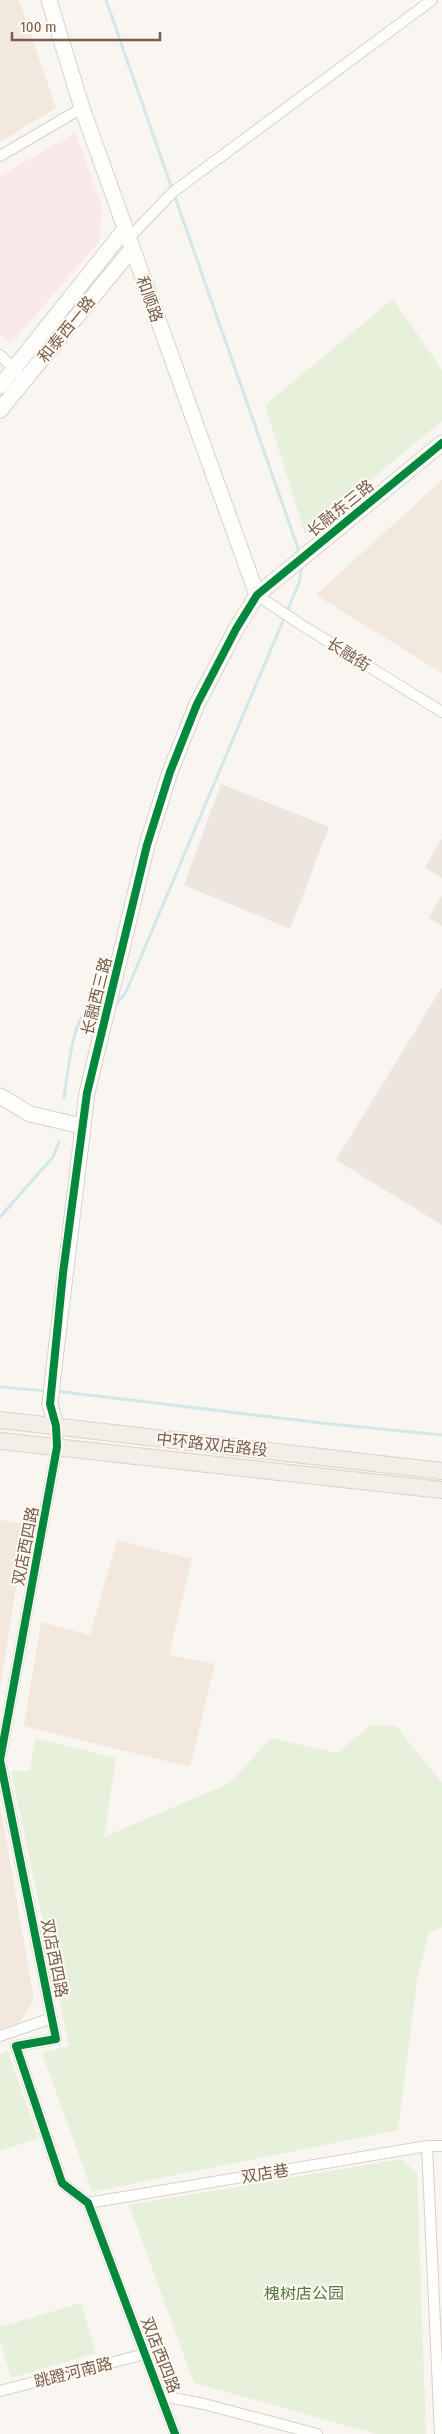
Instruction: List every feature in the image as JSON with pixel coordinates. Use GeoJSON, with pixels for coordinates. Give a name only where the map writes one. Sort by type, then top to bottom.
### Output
{"type":"FeatureCollection","features":[{"type":"Feature","properties":{"kind":"main road","name":"中环路双店路段"},"geometry":{"type":"LineString","coordinates":[[0,1420],[442,1469]]}},
{"type":"Feature","properties":{"kind":"main road","name":"中环路双店路段"},"geometry":{"type":"LineString","coordinates":[[0,1441],[442,1490]]}},
{"type":"Feature","properties":{"kind":"main road"},"geometry":{"type":"LineString","coordinates":[[421,1489],[442,1503]]}},
{"type":"Feature","properties":{"kind":"street","name":"和顺路"},"geometry":{"type":"LineString","coordinates":[[49,0],[82,108],[257,595]]}},
{"type":"Feature","properties":{"kind":"street"},"geometry":{"type":"LineString","coordinates":[[0,386],[13,369],[173,192],[432,0]]}},
{"type":"Feature","properties":{"kind":"street"},"geometry":{"type":"LineString","coordinates":[[0,156],[82,108]]}},
{"type":"Feature","properties":{"kind":"street","name":"和泰西一路"},"geometry":{"type":"LineString","coordinates":[[0,410],[129,239]]}},
{"type":"Feature","properties":{"kind":"street"},"geometry":{"type":"LineString","coordinates":[[0,355],[25,379]]}},
{"type":"Feature","properties":{"kind":"street","name":"长融东三路"},"geometry":{"type":"LineString","coordinates":[[257,595],[309,550],[442,443]]}},
{"type":"Feature","properties":{"kind":"street","name":"长融街"},"geometry":{"type":"LineString","coordinates":[[257,595],[276,609],[442,712]]}},
{"type":"Feature","properties":{"kind":"street","name":"长融西三路"},"geometry":{"type":"LineString","coordinates":[[56,1426],[50,1404],[52,1376],[87,1093],[147,845],[170,772],[197,704],[257,595]]}},
{"type":"Feature","properties":{"kind":"street"},"geometry":{"type":"LineString","coordinates":[[0,1096],[30,1114],[82,1126]]}},
{"type":"Feature","properties":{"kind":"street","name":"双店西四路"},"geometry":{"type":"LineString","coordinates":[[56,1426],[57,1447],[0,1760],[56,2039],[16,2046],[62,2183],[88,2203],[175,2434]]}},
{"type":"Feature","properties":{"kind":"street"},"geometry":{"type":"LineString","coordinates":[[0,2036],[52,2018]]}},
{"type":"Feature","properties":{"kind":"street"},"geometry":{"type":"LineString","coordinates":[[427,2146],[440,2434]]}},
{"type":"Feature","properties":{"kind":"street","name":"双店巷"},"geometry":{"type":"LineString","coordinates":[[88,2203],[427,2146],[442,2146]]}},
{"type":"Feature","properties":{"kind":"street","name":"跳蹬河南路"},"geometry":{"type":"LineString","coordinates":[[0,2391],[145,2354]]}},
{"type":"Feature","properties":{"kind":"street"},"geometry":{"type":"LineString","coordinates":[[162,2396],[204,2404],[317,2434]]}},
{"type":"Feature","properties":{"kind":"shaded area"},"geometry":{"type":"Polygon","coordinates":[[[0,0],[19,0],[56,108],[0,142],[0,0]]]}},
{"type":"Feature","properties":{"kind":"shaded area"},"geometry":{"type":"Polygon","coordinates":[[[75,133],[102,206],[99,242],[10,344],[0,334],[0,176],[75,133]]]}},
{"type":"Feature","properties":{"kind":"shaded area"},"geometry":{"type":"Polygon","coordinates":[[[442,480],[442,673],[316,595],[442,480]]]}},
{"type":"Feature","properties":{"kind":"shaded area"},"geometry":{"type":"Polygon","coordinates":[[[221,784],[329,827],[290,929],[184,885],[221,784]]]}},
{"type":"Feature","properties":{"kind":"shaded area"},"geometry":{"type":"Polygon","coordinates":[[[442,838],[442,878],[425,867],[442,838]]]}},
{"type":"Feature","properties":{"kind":"shaded area"},"geometry":{"type":"Polygon","coordinates":[[[442,895],[442,926],[429,918],[442,895]]]}},
{"type":"Feature","properties":{"kind":"shaded area"},"geometry":{"type":"Polygon","coordinates":[[[442,987],[442,1225],[336,1160],[442,987]]]}},
{"type":"Feature","properties":{"kind":"shaded area"},"geometry":{"type":"Polygon","coordinates":[[[0,1520],[26,1524],[0,1689],[0,1520]]]}},
{"type":"Feature","properties":{"kind":"shaded area"},"geometry":{"type":"Polygon","coordinates":[[[117,1540],[192,1559],[169,1655],[215,1664],[190,1767],[24,1726],[41,1622],[90,1635],[117,1540]]]}},
{"type":"Feature","properties":{"kind":"shaded area"},"geometry":{"type":"Polygon","coordinates":[[[0,1804],[34,2000],[20,2022],[0,2029],[0,1804]]]}},
{"type":"Feature","properties":{"kind":"green space"},"geometry":{"type":"Polygon","coordinates":[[[393,299],[442,370],[442,421],[305,534],[265,405],[393,299]]]}},
{"type":"Feature","properties":{"kind":"green space"},"geometry":{"type":"Polygon","coordinates":[[[371,1725],[396,1726],[442,1783],[442,1927],[429,1933],[417,1980],[398,2130],[92,2192],[42,2053],[69,2046],[11,1771],[30,1771],[35,1738],[116,1758],[104,1837],[230,1783],[271,1738],[337,1753],[371,1725]]]}},
{"type":"Feature","properties":{"kind":"green space"},"geometry":{"type":"Polygon","coordinates":[[[8,2051],[38,2138],[0,2151],[0,2054],[8,2051]]]}},
{"type":"Feature","properties":{"kind":"green space","name":"槐树店公园"},"geometry":{"type":"Polygon","coordinates":[[[401,2159],[417,2173],[426,2434],[377,2434],[194,2383],[129,2205],[401,2159]]]}},
{"type":"Feature","properties":{"kind":"green space"},"geometry":{"type":"Polygon","coordinates":[[[81,2303],[96,2353],[11,2378],[0,2341],[0,2327],[81,2303]]]}},
{"type":"Feature","properties":{"kind":"waterway"},"geometry":{"type":"LineString","coordinates":[[106,0],[300,554]]}},
{"type":"Feature","properties":{"kind":"waterway"},"geometry":{"type":"LineString","coordinates":[[116,1004],[125,994],[132,978],[299,583],[302,565]]}},
{"type":"Feature","properties":{"kind":"waterway"},"geometry":{"type":"LineString","coordinates":[[64,1097],[68,1067],[79,1022],[87,1013],[101,1008]]}},
{"type":"Feature","properties":{"kind":"waterway"},"geometry":{"type":"LineString","coordinates":[[0,1217],[53,1157],[59,1142]]}},
{"type":"Feature","properties":{"kind":"waterway"},"geometry":{"type":"LineString","coordinates":[[0,1387],[46,1391]]}},
{"type":"Feature","properties":{"kind":"waterway"},"geometry":{"type":"LineString","coordinates":[[55,1391],[330,1424],[442,1435]]}},
{"type":"Feature","properties":{"kind":"cycle path"},"geometry":{"type":"LineString","coordinates":[[175,2434],[88,2203],[62,2183],[16,2046],[56,2039],[0,1760],[57,1447],[56,1426],[50,1404],[63,1273],[87,1093],[147,845],[170,772],[197,704],[236,629],[257,595],[442,443]]}}]}
